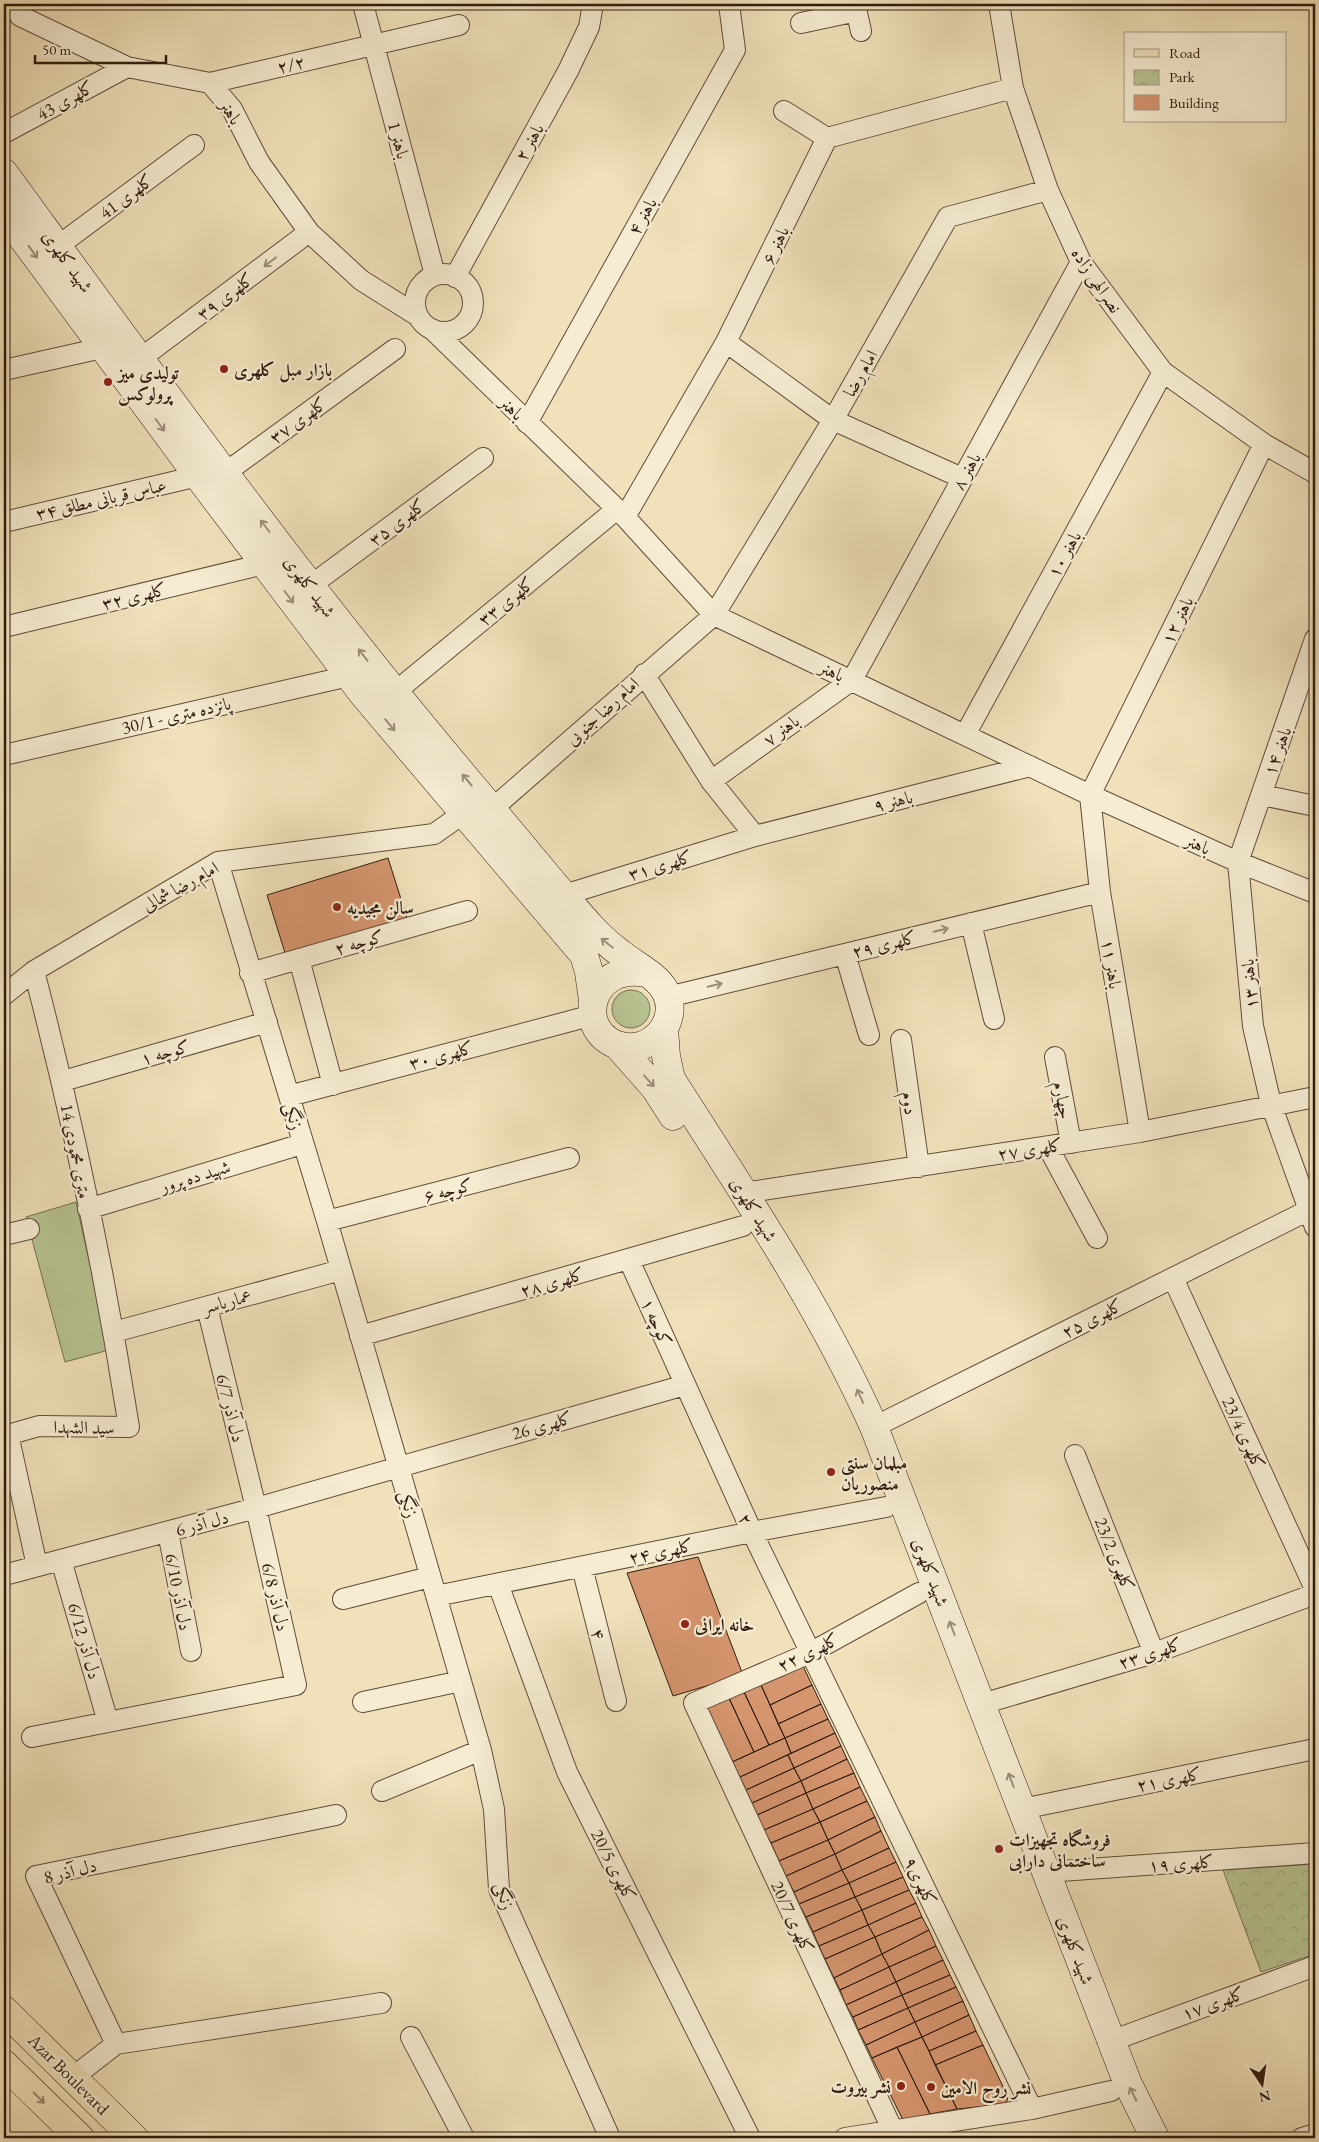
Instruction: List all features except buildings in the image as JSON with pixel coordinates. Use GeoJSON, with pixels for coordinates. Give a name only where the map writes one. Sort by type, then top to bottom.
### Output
{"type":"FeatureCollection","features":[{"type":"Feature","properties":{"kind":"main road","name":"شهید کلهری"},"geometry":{"type":"LineString","coordinates":[[4,173],[225,473],[394,693],[602,940],[646,973]]}},
{"type":"Feature","properties":{"kind":"main road","name":"شهید کلهری"},"geometry":{"type":"LineString","coordinates":[[7,224],[349,676],[584,955],[590,972],[593,1008]]}},
{"type":"Feature","properties":{"kind":"main road"},"geometry":{"type":"LineString","coordinates":[[633,970],[646,973],[657,980],[668,997],[669,1017],[664,1029],[655,1039],[644,1046],[630,1047],[617,1045],[601,1033],[593,1008],[598,989],[619,972],[633,970]]}},
{"type":"Feature","properties":{"kind":"main road","name":"شهید کلهری"},"geometry":{"type":"LineString","coordinates":[[664,1029],[666,1056],[671,1079],[744,1193],[833,1340],[874,1427],[1111,2041],[1128,2084],[1154,2138]]}},
{"type":"Feature","properties":{"kind":"main road","name":"شهید کلهری"},"geometry":{"type":"LineString","coordinates":[[617,1045],[655,1088],[817,1349],[857,1434],[1111,2091],[1134,2138]]}},
{"type":"Feature","properties":{"kind":"main road","name":"Azar Boulevard"},"geometry":{"type":"LineString","coordinates":[[4,2010],[134,2138]]}},
{"type":"Feature","properties":{"kind":"main road"},"geometry":{"type":"LineString","coordinates":[[4,2064],[80,2138]]}},
{"type":"Feature","properties":{"kind":"street","name":"باهنر"},"geometry":{"type":"LineString","coordinates":[[15,4],[20,16],[126,67],[210,83],[232,109],[259,162],[309,232],[361,280],[425,323],[621,513],[714,615],[1090,795],[1238,862],[1315,893]]}},
{"type":"Feature","properties":{"kind":"street","name":"باهنر 1"},"geometry":{"type":"LineString","coordinates":[[363,4],[373,44],[445,276]]}},
{"type":"Feature","properties":{"kind":"street","name":"باهنر ۲"},"geometry":{"type":"LineString","coordinates":[[445,276],[568,72],[589,27],[592,4]]}},
{"type":"Feature","properties":{"kind":"street","name":"باهنر ۴"},"geometry":{"type":"LineString","coordinates":[[527,423],[735,50],[729,4]]}},
{"type":"Feature","properties":{"kind":"street","name":"نصرالهی زاده"},"geometry":{"type":"LineString","coordinates":[[999,4],[1013,88],[1048,190],[1081,262],[1163,372],[1264,444],[1315,473]]}},
{"type":"Feature","properties":{"kind":"street"},"geometry":{"type":"LineString","coordinates":[[801,23],[856,7],[861,31]]}},
{"type":"Feature","properties":{"kind":"street","name":"۲/۲"},"geometry":{"type":"LineString","coordinates":[[210,83],[459,25]]}},
{"type":"Feature","properties":{"kind":"street","name":"کلهری 43"},"geometry":{"type":"LineString","coordinates":[[4,134],[126,67]]}},
{"type":"Feature","properties":{"kind":"street"},"geometry":{"type":"LineString","coordinates":[[784,111],[827,138],[1013,88]]}},
{"type":"Feature","properties":{"kind":"street","name":"باهنر ۶"},"geometry":{"type":"LineString","coordinates":[[621,513],[726,342],[827,138]]}},
{"type":"Feature","properties":{"kind":"street","name":"کلهری 41"},"geometry":{"type":"LineString","coordinates":[[58,246],[194,145]]}},
{"type":"Feature","properties":{"kind":"street","name":"امام رضا"},"geometry":{"type":"LineString","coordinates":[[714,615],[833,420],[948,217],[1048,190]]}},
{"type":"Feature","properties":{"kind":"street","name":"کلهری ۳۹"},"geometry":{"type":"LineString","coordinates":[[140,359],[309,232]]}},
{"type":"Feature","properties":{"kind":"street","name":"باهنر ۸"},"geometry":{"type":"LineString","coordinates":[[852,680],[1081,262]]}},
{"type":"Feature","properties":{"kind":"street"},"geometry":{"type":"LineString","coordinates":[[445,276],[464,282],[470,290],[472,310],[464,322],[452,331],[425,323],[415,302],[420,288],[445,276]]}},
{"type":"Feature","properties":{"kind":"street"},"geometry":{"type":"LineString","coordinates":[[726,342],[833,420],[962,478]]}},
{"type":"Feature","properties":{"kind":"street"},"geometry":{"type":"LineString","coordinates":[[4,370],[102,348]]}},
{"type":"Feature","properties":{"kind":"street","name":"کلهری ۳۷"},"geometry":{"type":"LineString","coordinates":[[225,473],[395,349]]}},
{"type":"Feature","properties":{"kind":"street","name":"باهنر ۱۰"},"geometry":{"type":"LineString","coordinates":[[965,735],[1163,372]]}},
{"type":"Feature","properties":{"kind":"street","name":"باهنر ۱۲"},"geometry":{"type":"LineString","coordinates":[[1090,795],[1264,444]]}},
{"type":"Feature","properties":{"kind":"street","name":"کلهری ۳۵"},"geometry":{"type":"LineString","coordinates":[[310,586],[483,458]]}},
{"type":"Feature","properties":{"kind":"street","name":"عباس قربانی مطلق ۳۴"},"geometry":{"type":"LineString","coordinates":[[4,522],[198,476]]}},
{"type":"Feature","properties":{"kind":"street","name":"کلهری ۳۳"},"geometry":{"type":"LineString","coordinates":[[394,693],[621,513]]}},
{"type":"Feature","properties":{"kind":"street","name":"کلهری ۳۲"},"geometry":{"type":"LineString","coordinates":[[4,627],[264,564]]}},
{"type":"Feature","properties":{"kind":"street","name":"امام رضا جنوبی"},"geometry":{"type":"LineString","coordinates":[[492,809],[644,674],[714,615]]}},
{"type":"Feature","properties":{"kind":"street","name":"باهنر ۱۴"},"geometry":{"type":"LineString","coordinates":[[1238,862],[1262,795],[1308,687],[1315,639]]}},
{"type":"Feature","properties":{"kind":"street"},"geometry":{"type":"LineString","coordinates":[[644,674],[711,781],[755,836]]}},
{"type":"Feature","properties":{"kind":"street","name":"30/1 - پانزده متری"},"geometry":{"type":"LineString","coordinates":[[4,755],[349,676]]}},
{"type":"Feature","properties":{"kind":"street","name":"باهنر ۷"},"geometry":{"type":"LineString","coordinates":[[711,781],[852,680]]}},
{"type":"Feature","properties":{"kind":"street","name":"باهنر ۹"},"geometry":{"type":"LineString","coordinates":[[755,836],[1030,766]]}},
{"type":"Feature","properties":{"kind":"street","name":"باهنر ۱۱"},"geometry":{"type":"LineString","coordinates":[[1090,795],[1100,892],[1140,1132]]}},
{"type":"Feature","properties":{"kind":"street"},"geometry":{"type":"LineString","coordinates":[[1262,795],[1315,806]]}},
{"type":"Feature","properties":{"kind":"street","name":"امام رضا شمالی"},"geometry":{"type":"LineString","coordinates":[[4,995],[34,970],[218,862],[434,834],[464,813]]}},
{"type":"Feature","properties":{"kind":"street","name":"کلهری ۳۱"},"geometry":{"type":"LineString","coordinates":[[564,895],[755,836]]}},
{"type":"Feature","properties":{"kind":"street","name":"زنگی"},"geometry":{"type":"LineString","coordinates":[[218,862],[341,1270],[482,1750],[494,1808],[499,1889],[610,2138]]}},
{"type":"Feature","properties":{"kind":"street","name":"باهنر ۱۳"},"geometry":{"type":"LineString","coordinates":[[1238,862],[1253,1026],[1271,1104],[1312,1219]]}},
{"type":"Feature","properties":{"kind":"street","name":"کلهری ۲۹"},"geometry":{"type":"LineString","coordinates":[[668,997],[1100,892]]}},
{"type":"Feature","properties":{"kind":"street","name":"۲ کوچه"},"geometry":{"type":"LineString","coordinates":[[250,973],[467,911]]}},
{"type":"Feature","properties":{"kind":"street"},"geometry":{"type":"LineString","coordinates":[[971,923],[994,1019]]}},
{"type":"Feature","properties":{"kind":"street"},"geometry":{"type":"LineString","coordinates":[[845,954],[869,1035]]}},
{"type":"Feature","properties":{"kind":"street"},"geometry":{"type":"LineString","coordinates":[[299,959],[333,1084]]}},
{"type":"Feature","properties":{"kind":"street","name":"14 متری محمودی"},"geometry":{"type":"LineString","coordinates":[[34,970],[63,1081],[114,1332]]}},
{"type":"Feature","properties":{"kind":"street","name":"کلهری ۳۰"},"geometry":{"type":"LineString","coordinates":[[289,1096],[593,1008]]}},
{"type":"Feature","properties":{"kind":"street","name":"۱ کوچه"},"geometry":{"type":"LineString","coordinates":[[63,1081],[267,1022]]}},
{"type":"Feature","properties":{"kind":"street","name":"دوم"},"geometry":{"type":"LineString","coordinates":[[901,1040],[919,1166]]}},
{"type":"Feature","properties":{"kind":"street","name":"چهارم"},"geometry":{"type":"LineString","coordinates":[[1055,1057],[1071,1143]]}},
{"type":"Feature","properties":{"kind":"street","name":"کلهری ۲۷"},"geometry":{"type":"LineString","coordinates":[[744,1193],[1140,1132],[1271,1104],[1315,1097]]}},
{"type":"Feature","properties":{"kind":"street","name":"شهید ده پرور"},"geometry":{"type":"LineString","coordinates":[[88,1209],[302,1144]]}},
{"type":"Feature","properties":{"kind":"street"},"geometry":{"type":"LineString","coordinates":[[1048,1146],[1097,1238]]}},
{"type":"Feature","properties":{"kind":"street","name":"۶ کوچه"},"geometry":{"type":"LineString","coordinates":[[326,1221],[568,1158]]}},
{"type":"Feature","properties":{"kind":"street","name":"کلهری ۲۵"},"geometry":{"type":"LineString","coordinates":[[874,1427],[1172,1278],[1312,1219]]}},
{"type":"Feature","properties":{"kind":"street","name":"کلهری ۲۸"},"geometry":{"type":"LineString","coordinates":[[360,1336],[742,1226]]}},
{"type":"Feature","properties":{"kind":"street"},"geometry":{"type":"LineString","coordinates":[[4,1235],[29,1229]]}},
{"type":"Feature","properties":{"kind":"street","name":"۱ کوچه"},"geometry":{"type":"LineString","coordinates":[[628,1260],[685,1385]]}},
{"type":"Feature","properties":{"kind":"street","name":"عماریاسر"},"geometry":{"type":"LineString","coordinates":[[114,1332],[341,1270]]}},
{"type":"Feature","properties":{"kind":"street","name":"کلهری 23/4"},"geometry":{"type":"LineString","coordinates":[[1172,1278],[1315,1589]]}},
{"type":"Feature","properties":{"kind":"street","name":"دل آذر 6/7"},"geometry":{"type":"LineString","coordinates":[[207,1307],[256,1508]]}},
{"type":"Feature","properties":{"kind":"street","name":"سید الشهدا"},"geometry":{"type":"LineString","coordinates":[[6,1435],[39,1426],[129,1428],[114,1332]]}},
{"type":"Feature","properties":{"kind":"street","name":"کلهری 26"},"geometry":{"type":"LineString","coordinates":[[399,1466],[685,1385]]}},
{"type":"Feature","properties":{"kind":"street","name":"۲"},"geometry":{"type":"LineString","coordinates":[[685,1385],[810,1653]]}},
{"type":"Feature","properties":{"kind":"street"},"geometry":{"type":"LineString","coordinates":[[6,1435],[37,1566]]}},
{"type":"Feature","properties":{"kind":"street","name":"کلهری 23/2"},"geometry":{"type":"LineString","coordinates":[[1075,1455],[1154,1653]]}},
{"type":"Feature","properties":{"kind":"street","name":"دل آذر 6"},"geometry":{"type":"LineString","coordinates":[[4,1575],[256,1508],[399,1466]]}},
{"type":"Feature","properties":{"kind":"street","name":"کلهری ۲۴"},"geometry":{"type":"LineString","coordinates":[[436,1596],[886,1507]]}},
{"type":"Feature","properties":{"kind":"street","name":"دل آذر 6/8"},"geometry":{"type":"LineString","coordinates":[[108,1722],[296,1685],[256,1508]]}},
{"type":"Feature","properties":{"kind":"street","name":"دل آذر 6/10"},"geometry":{"type":"LineString","coordinates":[[168,1532],[191,1651]]}},
{"type":"Feature","properties":{"kind":"street","name":"دل آذر 6/12"},"geometry":{"type":"LineString","coordinates":[[61,1560],[108,1722]]}},
{"type":"Feature","properties":{"kind":"street","name":"۴"},"geometry":{"type":"LineString","coordinates":[[582,1567],[616,1701]]}},
{"type":"Feature","properties":{"kind":"street"},"geometry":{"type":"LineString","coordinates":[[343,1599],[430,1577]]}},
{"type":"Feature","properties":{"kind":"street","name":"کلهری 20/5"},"geometry":{"type":"LineString","coordinates":[[498,1584],[567,1772],[750,2138]]}},
{"type":"Feature","properties":{"kind":"street","name":"کلهری ۲۲"},"geometry":{"type":"LineString","coordinates":[[694,1703],[810,1653],[919,1593]]}},
{"type":"Feature","properties":{"kind":"street","name":"کلهری ۲۳"},"geometry":{"type":"LineString","coordinates":[[982,1704],[1154,1653],[1315,1594]]}},
{"type":"Feature","properties":{"kind":"street","name":"کلهری۹"},"geometry":{"type":"LineString","coordinates":[[810,1653],[1032,2109]]}},
{"type":"Feature","properties":{"kind":"street"},"geometry":{"type":"LineString","coordinates":[[362,1702],[461,1681]]}},
{"type":"Feature","properties":{"kind":"street","name":"کلهری 20/7"},"geometry":{"type":"LineString","coordinates":[[694,1703],[893,2132]]}},
{"type":"Feature","properties":{"kind":"street"},"geometry":{"type":"LineString","coordinates":[[32,1737],[108,1722]]}},
{"type":"Feature","properties":{"kind":"street","name":"کلهری ۲۱"},"geometry":{"type":"LineString","coordinates":[[1022,1809],[1315,1749]]}},
{"type":"Feature","properties":{"kind":"street"},"geometry":{"type":"LineString","coordinates":[[382,1791],[482,1750]]}},
{"type":"Feature","properties":{"kind":"street","name":"دل آذر 8"},"geometry":{"type":"LineString","coordinates":[[116,2044],[36,1876],[336,1815]]}},
{"type":"Feature","properties":{"kind":"street","name":"کلهری ۱۹"},"geometry":{"type":"LineString","coordinates":[[1046,1872],[1315,1853]]}},
{"type":"Feature","properties":{"kind":"street","name":"کلهری ۱۷"},"geometry":{"type":"LineString","coordinates":[[1111,2041],[1315,1966]]}},
{"type":"Feature","properties":{"kind":"street"},"geometry":{"type":"LineString","coordinates":[[72,2078],[116,2044],[381,2003]]}},
{"type":"Feature","properties":{"kind":"street"},"geometry":{"type":"LineString","coordinates":[[411,2037],[464,2138]]}},
{"type":"Feature","properties":{"kind":"street"},"geometry":{"type":"LineString","coordinates":[[845,2138],[1032,2109],[1111,2091]]}},
{"type":"Feature","properties":{"kind":"street"},"geometry":{"type":"LineString","coordinates":[[1302,2138],[1315,2134]]}},
{"type":"Feature","properties":{"kind":"green space"},"geometry":{"type":"Polygon","coordinates":[[[631,990],[644,996],[650,1009],[644,1022],[631,1028],[618,1022],[612,1009],[618,996],[631,990]]]}},
{"type":"Feature","properties":{"kind":"green space"},"geometry":{"type":"Polygon","coordinates":[[[76,1202],[109,1350],[65,1362],[26,1217],[76,1202]]]}},
{"type":"Feature","properties":{"kind":"green space"},"geometry":{"type":"Polygon","coordinates":[[[1315,1864],[1315,1954],[1261,1972],[1223,1870],[1315,1864]]]}},
{"type":"Feature","properties":{"kind":"place","name":"بازار مبل کلهری"},"geometry":{"type":"Point","coordinates":[224,369]}},
{"type":"Feature","properties":{"kind":"place","name":"تولیدی میز پرولوکس"},"geometry":{"type":"Point","coordinates":[108,382]}},
{"type":"Feature","properties":{"kind":"place","name":"سالن مجیدیه"},"geometry":{"type":"Point","coordinates":[337,907]}},
{"type":"Feature","properties":{"kind":"place","name":"مبلمان سنتی منصوریان"},"geometry":{"type":"Point","coordinates":[831,1472]}},
{"type":"Feature","properties":{"kind":"place","name":"خانه ایرانی"},"geometry":{"type":"Point","coordinates":[685,1624]}},
{"type":"Feature","properties":{"kind":"place","name":"فروشگاه تجهیزات ساختمانی دارابی"},"geometry":{"type":"Point","coordinates":[999,1849]}},
{"type":"Feature","properties":{"kind":"place","name":"نشر بیروت"},"geometry":{"type":"Point","coordinates":[901,2086]}},
{"type":"Feature","properties":{"kind":"place","name":"نشر روح الامین"},"geometry":{"type":"Point","coordinates":[931,2087]}}]}
